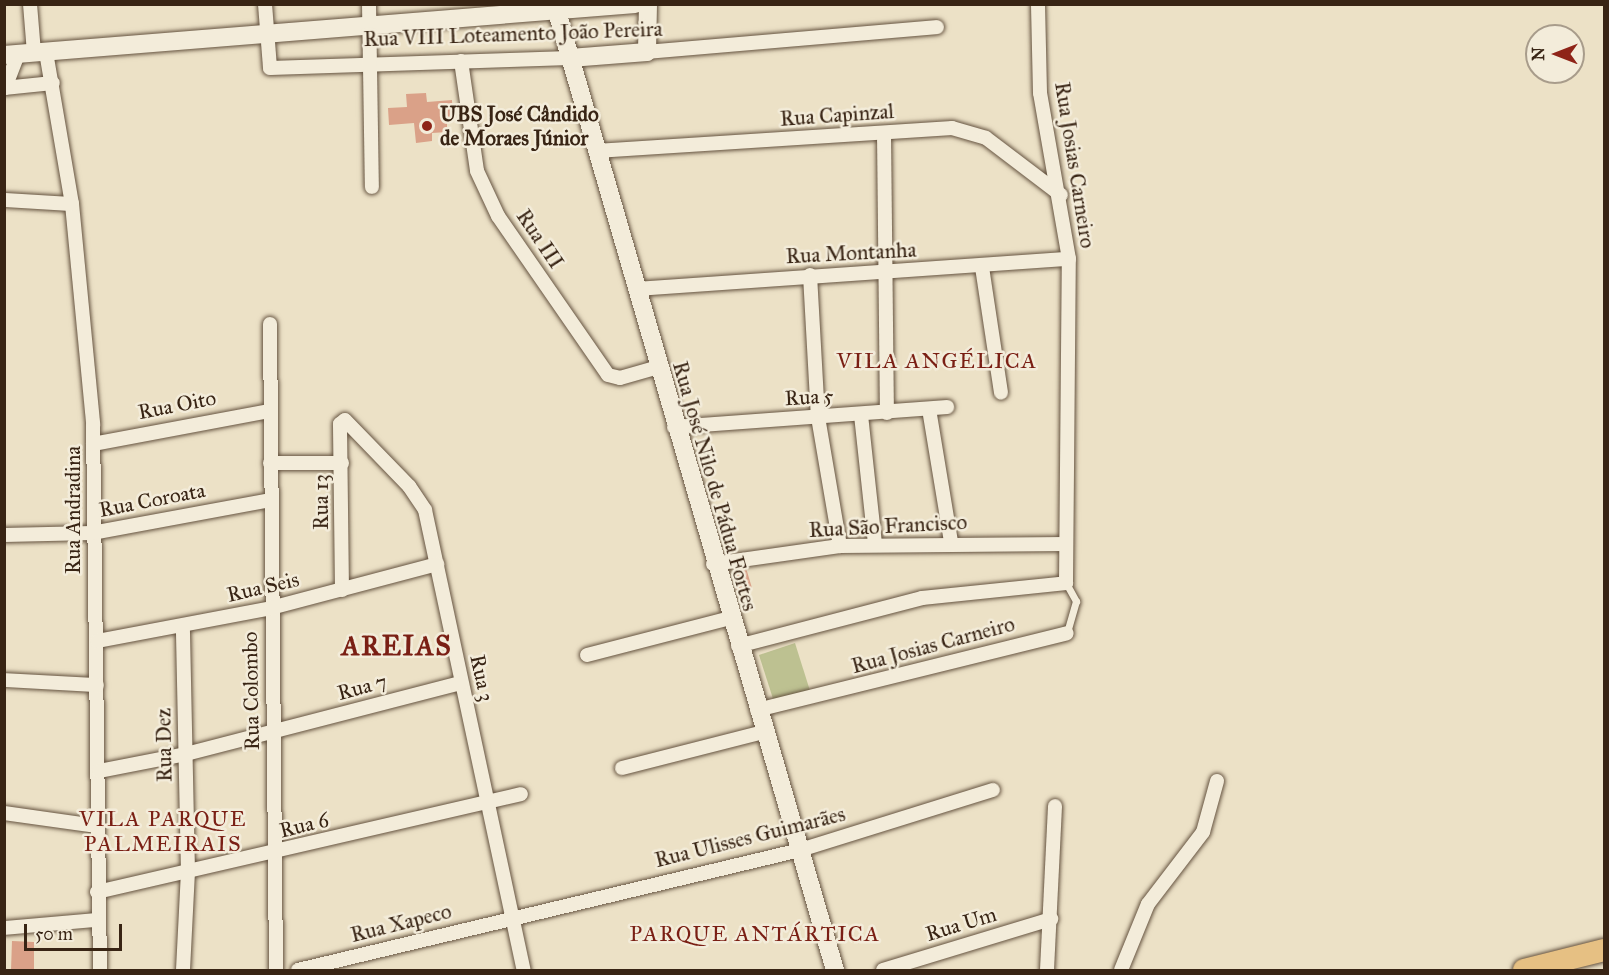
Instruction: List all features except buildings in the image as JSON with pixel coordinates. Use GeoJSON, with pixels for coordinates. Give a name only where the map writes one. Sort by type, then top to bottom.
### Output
{"type":"FeatureCollection","features":[{"type":"Feature","properties":{"kind":"main road"},"geometry":{"type":"LineString","coordinates":[[1524,970],[1605,950]]}},
{"type":"Feature","properties":{"kind":"street","name":"Rua Andradina"},"geometry":{"type":"LineString","coordinates":[[30,4],[26,54],[53,83],[72,204],[93,444],[92,533],[99,771],[96,920],[100,970]]}},
{"type":"Feature","properties":{"kind":"street"},"geometry":{"type":"LineString","coordinates":[[265,4],[267,37]]}},
{"type":"Feature","properties":{"kind":"street"},"geometry":{"type":"LineString","coordinates":[[369,4],[372,62],[372,187]]}},
{"type":"Feature","properties":{"kind":"street"},"geometry":{"type":"LineString","coordinates":[[5,88],[26,54],[370,29],[635,4]]}},
{"type":"Feature","properties":{"kind":"street"},"geometry":{"type":"LineString","coordinates":[[647,51],[648,4]]}},
{"type":"Feature","properties":{"kind":"street","name":"Rua Josias Carneiro"},"geometry":{"type":"LineString","coordinates":[[738,646],[922,598],[1066,584],[1069,260],[1061,195],[1040,93],[1038,4]]}},
{"type":"Feature","properties":{"kind":"street","name":"Rua José Nilo de Pádua Fortes"},"geometry":{"type":"LineString","coordinates":[[557,12],[713,564],[835,970]]}},
{"type":"Feature","properties":{"kind":"street","name":"Rua VIII Loteamento João Pereira"},"geometry":{"type":"LineString","coordinates":[[267,37],[270,68],[372,62],[570,58],[937,27]]}},
{"type":"Feature","properties":{"kind":"street","name":"Rua III"},"geometry":{"type":"LineString","coordinates":[[462,61],[477,171],[498,216],[608,375],[620,378],[658,367]]}},
{"type":"Feature","properties":{"kind":"street"},"geometry":{"type":"LineString","coordinates":[[5,88],[53,83]]}},
{"type":"Feature","properties":{"kind":"street","name":"Rua Capinzal"},"geometry":{"type":"LineString","coordinates":[[596,151],[884,133],[975,132],[1061,195]]}},
{"type":"Feature","properties":{"kind":"street"},"geometry":{"type":"LineString","coordinates":[[884,133],[888,272],[887,413]]}},
{"type":"Feature","properties":{"kind":"street"},"geometry":{"type":"LineString","coordinates":[[4,200],[72,204]]}},
{"type":"Feature","properties":{"kind":"street","name":"Rua Montanha"},"geometry":{"type":"LineString","coordinates":[[636,289],[810,275],[982,267],[1069,260]]}},
{"type":"Feature","properties":{"kind":"street"},"geometry":{"type":"LineString","coordinates":[[982,267],[1001,393]]}},
{"type":"Feature","properties":{"kind":"street"},"geometry":{"type":"LineString","coordinates":[[810,275],[818,417],[840,546]]}},
{"type":"Feature","properties":{"kind":"street","name":"Rua Colombo"},"geometry":{"type":"LineString","coordinates":[[270,324],[272,854],[276,970]]}},
{"type":"Feature","properties":{"kind":"street","name":"Rua 5"},"geometry":{"type":"LineString","coordinates":[[674,427],[946,407]]}},
{"type":"Feature","properties":{"kind":"street"},"geometry":{"type":"LineString","coordinates":[[929,409],[951,542]]}},
{"type":"Feature","properties":{"kind":"street","name":"Rua Oito"},"geometry":{"type":"LineString","coordinates":[[93,444],[270,411]]}},
{"type":"Feature","properties":{"kind":"street"},"geometry":{"type":"LineString","coordinates":[[861,415],[875,544]]}},
{"type":"Feature","properties":{"kind":"street","name":"Rua 13"},"geometry":{"type":"LineString","coordinates":[[342,590],[340,423],[347,422]]}},
{"type":"Feature","properties":{"kind":"street","name":"Rua 3"},"geometry":{"type":"LineString","coordinates":[[347,422],[420,499],[437,564],[487,802],[515,915],[524,970]]}},
{"type":"Feature","properties":{"kind":"street"},"geometry":{"type":"LineString","coordinates":[[270,463],[342,463]]}},
{"type":"Feature","properties":{"kind":"street","name":"Rua Coroata"},"geometry":{"type":"LineString","coordinates":[[4,535],[92,533],[270,500]]}},
{"type":"Feature","properties":{"kind":"street","name":"Rua São Francisco"},"geometry":{"type":"LineString","coordinates":[[713,564],[840,546],[875,544],[951,542],[1066,544]]}},
{"type":"Feature","properties":{"kind":"street","name":"Rua Seis"},"geometry":{"type":"LineString","coordinates":[[96,641],[271,608],[437,564]]}},
{"type":"Feature","properties":{"kind":"street"},"geometry":{"type":"LineString","coordinates":[[587,655],[730,618]]}},
{"type":"Feature","properties":{"kind":"street","name":"Rua Dez"},"geometry":{"type":"LineString","coordinates":[[183,626],[188,872],[183,970]]}},
{"type":"Feature","properties":{"kind":"street","name":"Rua Josias Carneiro"},"geometry":{"type":"LineString","coordinates":[[757,710],[1067,633]]}},
{"type":"Feature","properties":{"kind":"street"},"geometry":{"type":"LineString","coordinates":[[4,680],[97,685]]}},
{"type":"Feature","properties":{"kind":"street","name":"Rua 7"},"geometry":{"type":"LineString","coordinates":[[99,771],[186,754],[461,682]]}},
{"type":"Feature","properties":{"kind":"street"},"geometry":{"type":"LineString","coordinates":[[622,768],[763,732]]}},
{"type":"Feature","properties":{"kind":"street"},"geometry":{"type":"LineString","coordinates":[[1121,970],[1148,904],[1203,832],[1217,781]]}},
{"type":"Feature","properties":{"kind":"street","name":"Rua Ulisses Guimarães"},"geometry":{"type":"LineString","coordinates":[[515,915],[800,850],[993,790]]}},
{"type":"Feature","properties":{"kind":"street","name":"Rua 6"},"geometry":{"type":"LineString","coordinates":[[97,892],[272,854],[521,794]]}},
{"type":"Feature","properties":{"kind":"street"},"geometry":{"type":"LineString","coordinates":[[1047,970],[1055,806]]}},
{"type":"Feature","properties":{"kind":"street"},"geometry":{"type":"LineString","coordinates":[[4,813],[97,826]]}},
{"type":"Feature","properties":{"kind":"street","name":"Rua Xapeco"},"geometry":{"type":"LineString","coordinates":[[298,970],[515,915]]}},
{"type":"Feature","properties":{"kind":"street","name":"Rua Um"},"geometry":{"type":"LineString","coordinates":[[884,970],[1051,918]]}},
{"type":"Feature","properties":{"kind":"street"},"geometry":{"type":"LineString","coordinates":[[4,928],[96,920]]}},
{"type":"Feature","properties":{"kind":"lane","name":"Rua Josias Carneiro"},"geometry":{"type":"LineString","coordinates":[[1066,584],[1076,601],[1067,633]]}},
{"type":"Feature","properties":{"kind":"green space"},"geometry":{"type":"Polygon","coordinates":[[[795,643],[811,694],[775,705],[759,655],[795,643]]]}},
{"type":"Feature","properties":{"kind":"place","name":"UBS José Cândido de Moraes Júnior"},"geometry":{"type":"Point","coordinates":[427,126]}},
{"type":"Feature","properties":{"kind":"district","name":"VILA ANGÉLICA"},"geometry":{"type":"Point","coordinates":[937,361]}},
{"type":"Feature","properties":{"kind":"district","name":"AREIAS"},"geometry":{"type":"Point","coordinates":[397,646]}},
{"type":"Feature","properties":{"kind":"district","name":"VILA PARQUE PALMEIRAIS"},"geometry":{"type":"Point","coordinates":[163,830]}},
{"type":"Feature","properties":{"kind":"district","name":"PARQUE ANTÁRTICA"},"geometry":{"type":"Point","coordinates":[755,934]}}]}
